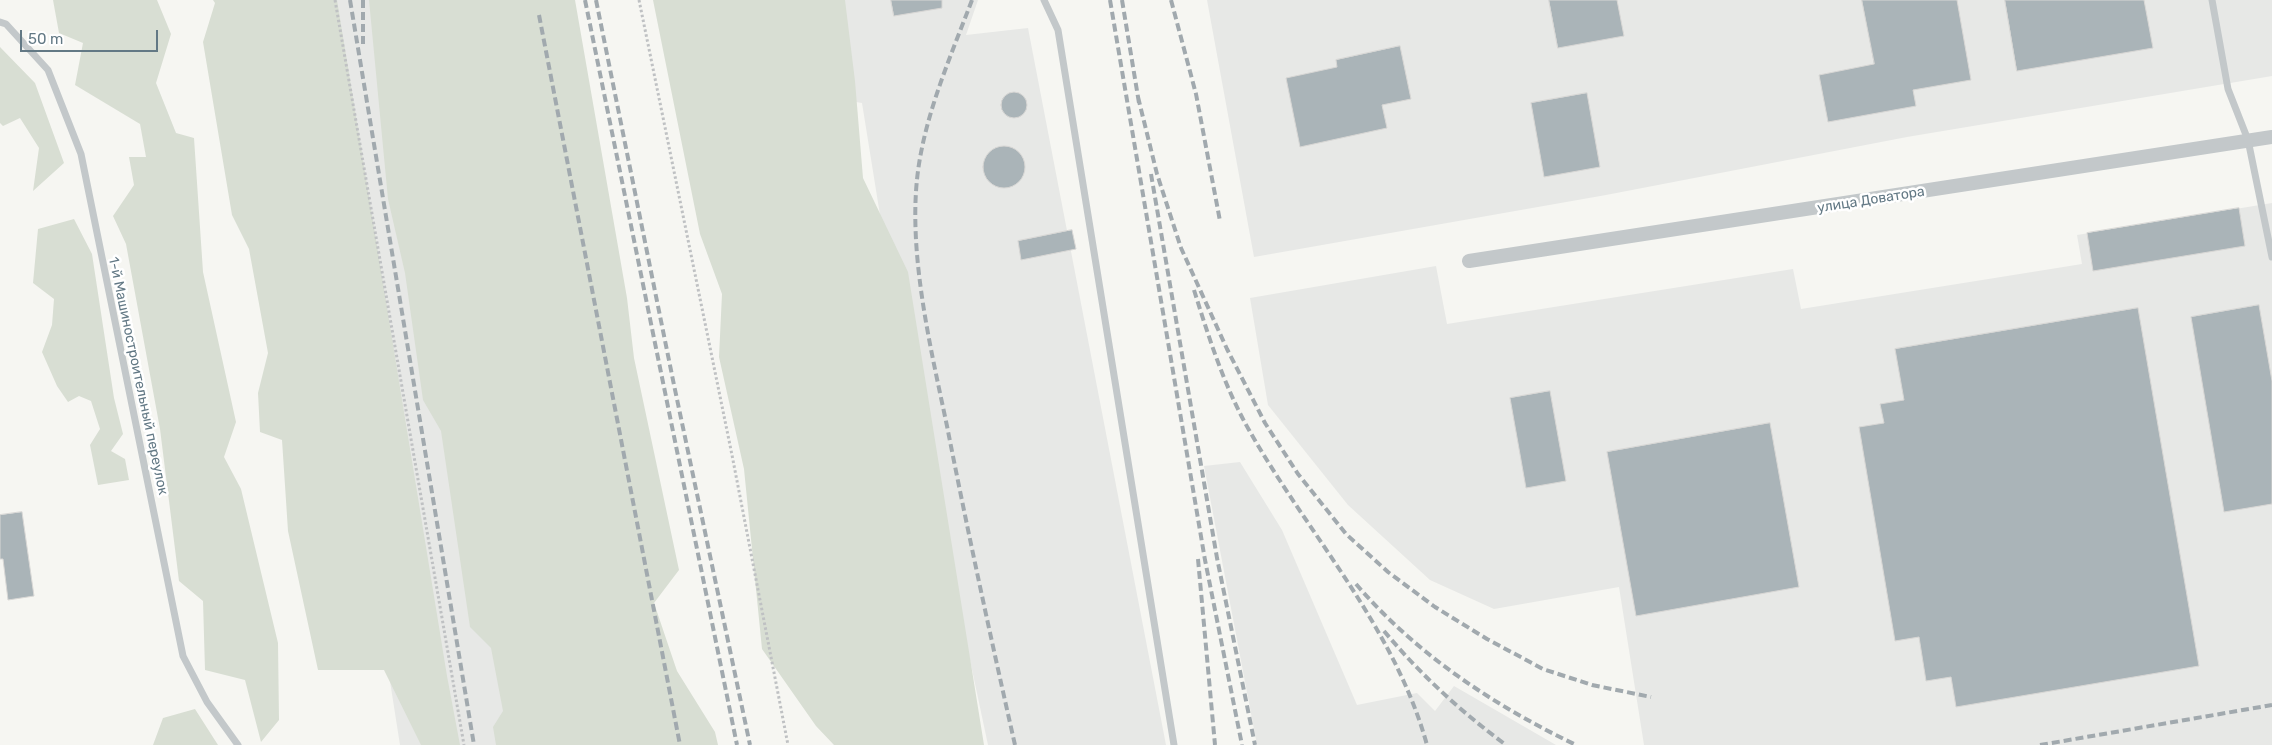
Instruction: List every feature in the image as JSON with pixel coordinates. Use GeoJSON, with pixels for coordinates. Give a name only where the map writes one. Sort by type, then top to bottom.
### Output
{"type":"FeatureCollection","features":[{"type":"Feature","properties":{"kind":"street","name":"улица Доватора"},"geometry":{"type":"LineString","coordinates":[[1469,261],[2272,137]]}},
{"type":"Feature","properties":{"kind":"lane"},"geometry":{"type":"LineString","coordinates":[[1044,0],[1058,30],[1174,745]]}},
{"type":"Feature","properties":{"kind":"lane"},"geometry":{"type":"LineString","coordinates":[[2212,0],[2228,89],[2248,140],[2272,257]]}},
{"type":"Feature","properties":{"kind":"lane","name":"1-й Машиностроительный переулок"},"geometry":{"type":"LineString","coordinates":[[0,22],[6,24],[48,70],[80,154],[183,656],[207,702],[238,745]]}},
{"type":"Feature","properties":{"kind":"path"},"geometry":{"type":"LineString","coordinates":[[335,0],[464,745]]}},
{"type":"Feature","properties":{"kind":"path"},"geometry":{"type":"LineString","coordinates":[[639,0],[732,456],[788,745]]}},
{"type":"Feature","properties":{"kind":"shaded area"},"geometry":{"type":"Polygon","coordinates":[[[53,0],[157,0],[171,34],[156,83],[176,133],[194,138],[203,272],[236,422],[224,457],[241,489],[278,643],[279,720],[261,742],[245,680],[205,670],[203,601],[179,581],[160,429],[126,244],[113,216],[134,185],[129,157],[146,157],[140,124],[75,85],[83,43],[59,33],[53,0]]]}},
{"type":"Feature","properties":{"kind":"shaded area"},"geometry":{"type":"Polygon","coordinates":[[[213,0],[337,0],[447,676],[460,745],[421,745],[384,670],[318,670],[288,531],[282,440],[260,432],[258,393],[268,353],[249,249],[232,215],[203,42],[215,3],[213,0]]]}},
{"type":"Feature","properties":{"kind":"shaded area"},"geometry":{"type":"Polygon","coordinates":[[[283,0],[421,0],[530,745],[400,745],[283,0]]]}},
{"type":"Feature","properties":{"kind":"shaded area"},"geometry":{"type":"Polygon","coordinates":[[[369,0],[575,0],[627,298],[634,358],[679,570],[654,603],[677,671],[715,732],[718,745],[496,745],[493,727],[503,711],[491,648],[470,627],[441,431],[423,400],[405,273],[388,199],[369,0]]]}},
{"type":"Feature","properties":{"kind":"shaded area"},"geometry":{"type":"Polygon","coordinates":[[[653,0],[845,0],[855,81],[863,178],[908,272],[984,745],[834,745],[816,726],[762,649],[744,469],[719,357],[722,294],[700,234],[653,0]]]}},
{"type":"Feature","properties":{"kind":"shaded area"},"geometry":{"type":"Polygon","coordinates":[[[840,0],[978,0],[966,35],[1028,28],[1166,745],[988,745],[894,302],[862,103],[856,102],[840,0]]]}},
{"type":"Feature","properties":{"kind":"shaded area"},"geometry":{"type":"Polygon","coordinates":[[[1207,0],[2272,0],[2272,76],[1907,137],[1606,195],[1254,257],[1207,0]]]}},
{"type":"Feature","properties":{"kind":"shaded area"},"geometry":{"type":"Polygon","coordinates":[[[0,47],[35,83],[64,163],[33,191],[39,148],[20,118],[3,126],[0,123],[0,47]]]}},
{"type":"Feature","properties":{"kind":"shaded area"},"geometry":{"type":"Polygon","coordinates":[[[2272,203],[2272,745],[1644,745],[1619,587],[1494,609],[1430,580],[1348,505],[1268,405],[1250,298],[1436,266],[1447,324],[1793,269],[1801,309],[2082,264],[2077,235],[2272,203]]]}},
{"type":"Feature","properties":{"kind":"shaded area"},"geometry":{"type":"Polygon","coordinates":[[[74,219],[92,254],[114,398],[123,434],[111,451],[125,459],[129,480],[98,485],[90,445],[100,429],[91,401],[79,396],[68,402],[57,386],[42,352],[52,325],[54,299],[33,283],[38,229],[74,219]]]}},
{"type":"Feature","properties":{"kind":"shaded area"},"geometry":{"type":"Polygon","coordinates":[[[1240,462],[1282,530],[1357,705],[1417,693],[1435,711],[1454,686],[1556,745],[1257,745],[1204,466],[1240,462]]]}},
{"type":"Feature","properties":{"kind":"shaded area"},"geometry":{"type":"Polygon","coordinates":[[[195,709],[218,745],[153,745],[163,718],[195,709]]]}},
{"type":"Feature","properties":{"kind":"building"},"geometry":{"type":"Polygon","coordinates":[[[891,0],[942,0],[942,8],[894,16],[891,0]]]}},
{"type":"Feature","properties":{"kind":"building"},"geometry":{"type":"Polygon","coordinates":[[[1549,0],[1617,0],[1624,36],[1558,48],[1549,0]]]}},
{"type":"Feature","properties":{"kind":"building"},"geometry":{"type":"Polygon","coordinates":[[[1862,0],[1957,0],[1971,80],[1913,90],[1916,106],[1828,122],[1819,75],[1874,64],[1862,0]]]}},
{"type":"Feature","properties":{"kind":"building"},"geometry":{"type":"Polygon","coordinates":[[[2005,0],[2144,0],[2153,48],[2017,71],[2005,0]]]}},
{"type":"Feature","properties":{"kind":"building"},"geometry":{"type":"Polygon","coordinates":[[[1400,46],[1411,99],[1382,105],[1387,128],[1300,147],[1286,78],[1337,67],[1336,60],[1400,46]]]}},
{"type":"Feature","properties":{"kind":"building"},"geometry":{"type":"Polygon","coordinates":[[[1014,92],[1024,95],[1027,105],[1024,115],[1014,118],[1004,115],[1001,105],[1004,95],[1014,92]]]}},
{"type":"Feature","properties":{"kind":"building"},"geometry":{"type":"Polygon","coordinates":[[[1587,93],[1600,167],[1544,177],[1531,103],[1587,93]]]}},
{"type":"Feature","properties":{"kind":"building"},"geometry":{"type":"Polygon","coordinates":[[[1004,146],[1019,152],[1025,167],[1019,182],[1004,188],[989,182],[983,167],[989,152],[1004,146]]]}},
{"type":"Feature","properties":{"kind":"building"},"geometry":{"type":"Polygon","coordinates":[[[2239,208],[2245,246],[2093,271],[2087,233],[2239,208]]]}},
{"type":"Feature","properties":{"kind":"building"},"geometry":{"type":"Polygon","coordinates":[[[1072,230],[1076,249],[1021,260],[1018,241],[1072,230]]]}},
{"type":"Feature","properties":{"kind":"building"},"geometry":{"type":"Polygon","coordinates":[[[2259,305],[2272,381],[2272,504],[2224,512],[2191,317],[2259,305]]]}},
{"type":"Feature","properties":{"kind":"building"},"geometry":{"type":"Polygon","coordinates":[[[2138,308],[2199,666],[1956,707],[1951,677],[1926,681],[1919,637],[1895,641],[1859,427],[1884,423],[1880,404],[1904,400],[1895,349],[2138,308]]]}},
{"type":"Feature","properties":{"kind":"building"},"geometry":{"type":"Polygon","coordinates":[[[1550,391],[1566,481],[1526,488],[1510,398],[1550,391]]]}},
{"type":"Feature","properties":{"kind":"building"},"geometry":{"type":"Polygon","coordinates":[[[1770,423],[1799,587],[1636,616],[1607,452],[1770,423]]]}},
{"type":"Feature","properties":{"kind":"building"},"geometry":{"type":"Polygon","coordinates":[[[22,512],[34,596],[8,600],[3,559],[0,559],[0,515],[22,512]]]}},
{"type":"Feature","properties":{"kind":"railway"},"geometry":{"type":"LineString","coordinates":[[350,0],[474,745]]}},
{"type":"Feature","properties":{"kind":"railway"},"geometry":{"type":"LineString","coordinates":[[363,0],[363,46]]}},
{"type":"Feature","properties":{"kind":"railway"},"geometry":{"type":"LineString","coordinates":[[585,0],[737,745]]}},
{"type":"Feature","properties":{"kind":"railway"},"geometry":{"type":"LineString","coordinates":[[596,0],[674,385],[750,745]]}},
{"type":"Feature","properties":{"kind":"railway"},"geometry":{"type":"LineString","coordinates":[[972,0],[941,80],[928,122],[919,164],[916,195],[916,228],[918,262],[927,329],[1015,745]]}},
{"type":"Feature","properties":{"kind":"railway"},"geometry":{"type":"LineString","coordinates":[[1110,0],[1205,560],[1242,745]]}},
{"type":"Feature","properties":{"kind":"railway"},"geometry":{"type":"LineString","coordinates":[[1122,0],[1139,103]]}},
{"type":"Feature","properties":{"kind":"railway"},"geometry":{"type":"LineString","coordinates":[[1171,0],[1196,94],[1220,221]]}},
{"type":"Feature","properties":{"kind":"railway"},"geometry":{"type":"LineString","coordinates":[[539,15],[680,745]]}},
{"type":"Feature","properties":{"kind":"railway"},"geometry":{"type":"LineString","coordinates":[[1138,97],[1157,174],[1181,248],[1227,349],[1265,423],[1298,474],[1346,534],[1388,572],[1435,607],[1487,639],[1543,669],[1592,685],[1651,697]]}},
{"type":"Feature","properties":{"kind":"railway"},"geometry":{"type":"LineString","coordinates":[[1151,174],[1217,558],[1255,745]]}},
{"type":"Feature","properties":{"kind":"railway"},"geometry":{"type":"LineString","coordinates":[[1194,290],[1218,362],[1240,413],[1273,469],[1372,621],[1394,660],[1412,702],[1427,745]]}},
{"type":"Feature","properties":{"kind":"railway"},"geometry":{"type":"LineString","coordinates":[[1198,559],[1215,745]]}},
{"type":"Feature","properties":{"kind":"railway"},"geometry":{"type":"LineString","coordinates":[[1356,584],[1404,633],[1457,676],[1515,713],[1576,745]]}},
{"type":"Feature","properties":{"kind":"railway"},"geometry":{"type":"LineString","coordinates":[[1384,631],[1441,691],[1506,745]]}},
{"type":"Feature","properties":{"kind":"railway"},"geometry":{"type":"LineString","coordinates":[[2040,745],[2272,705]]}}]}
